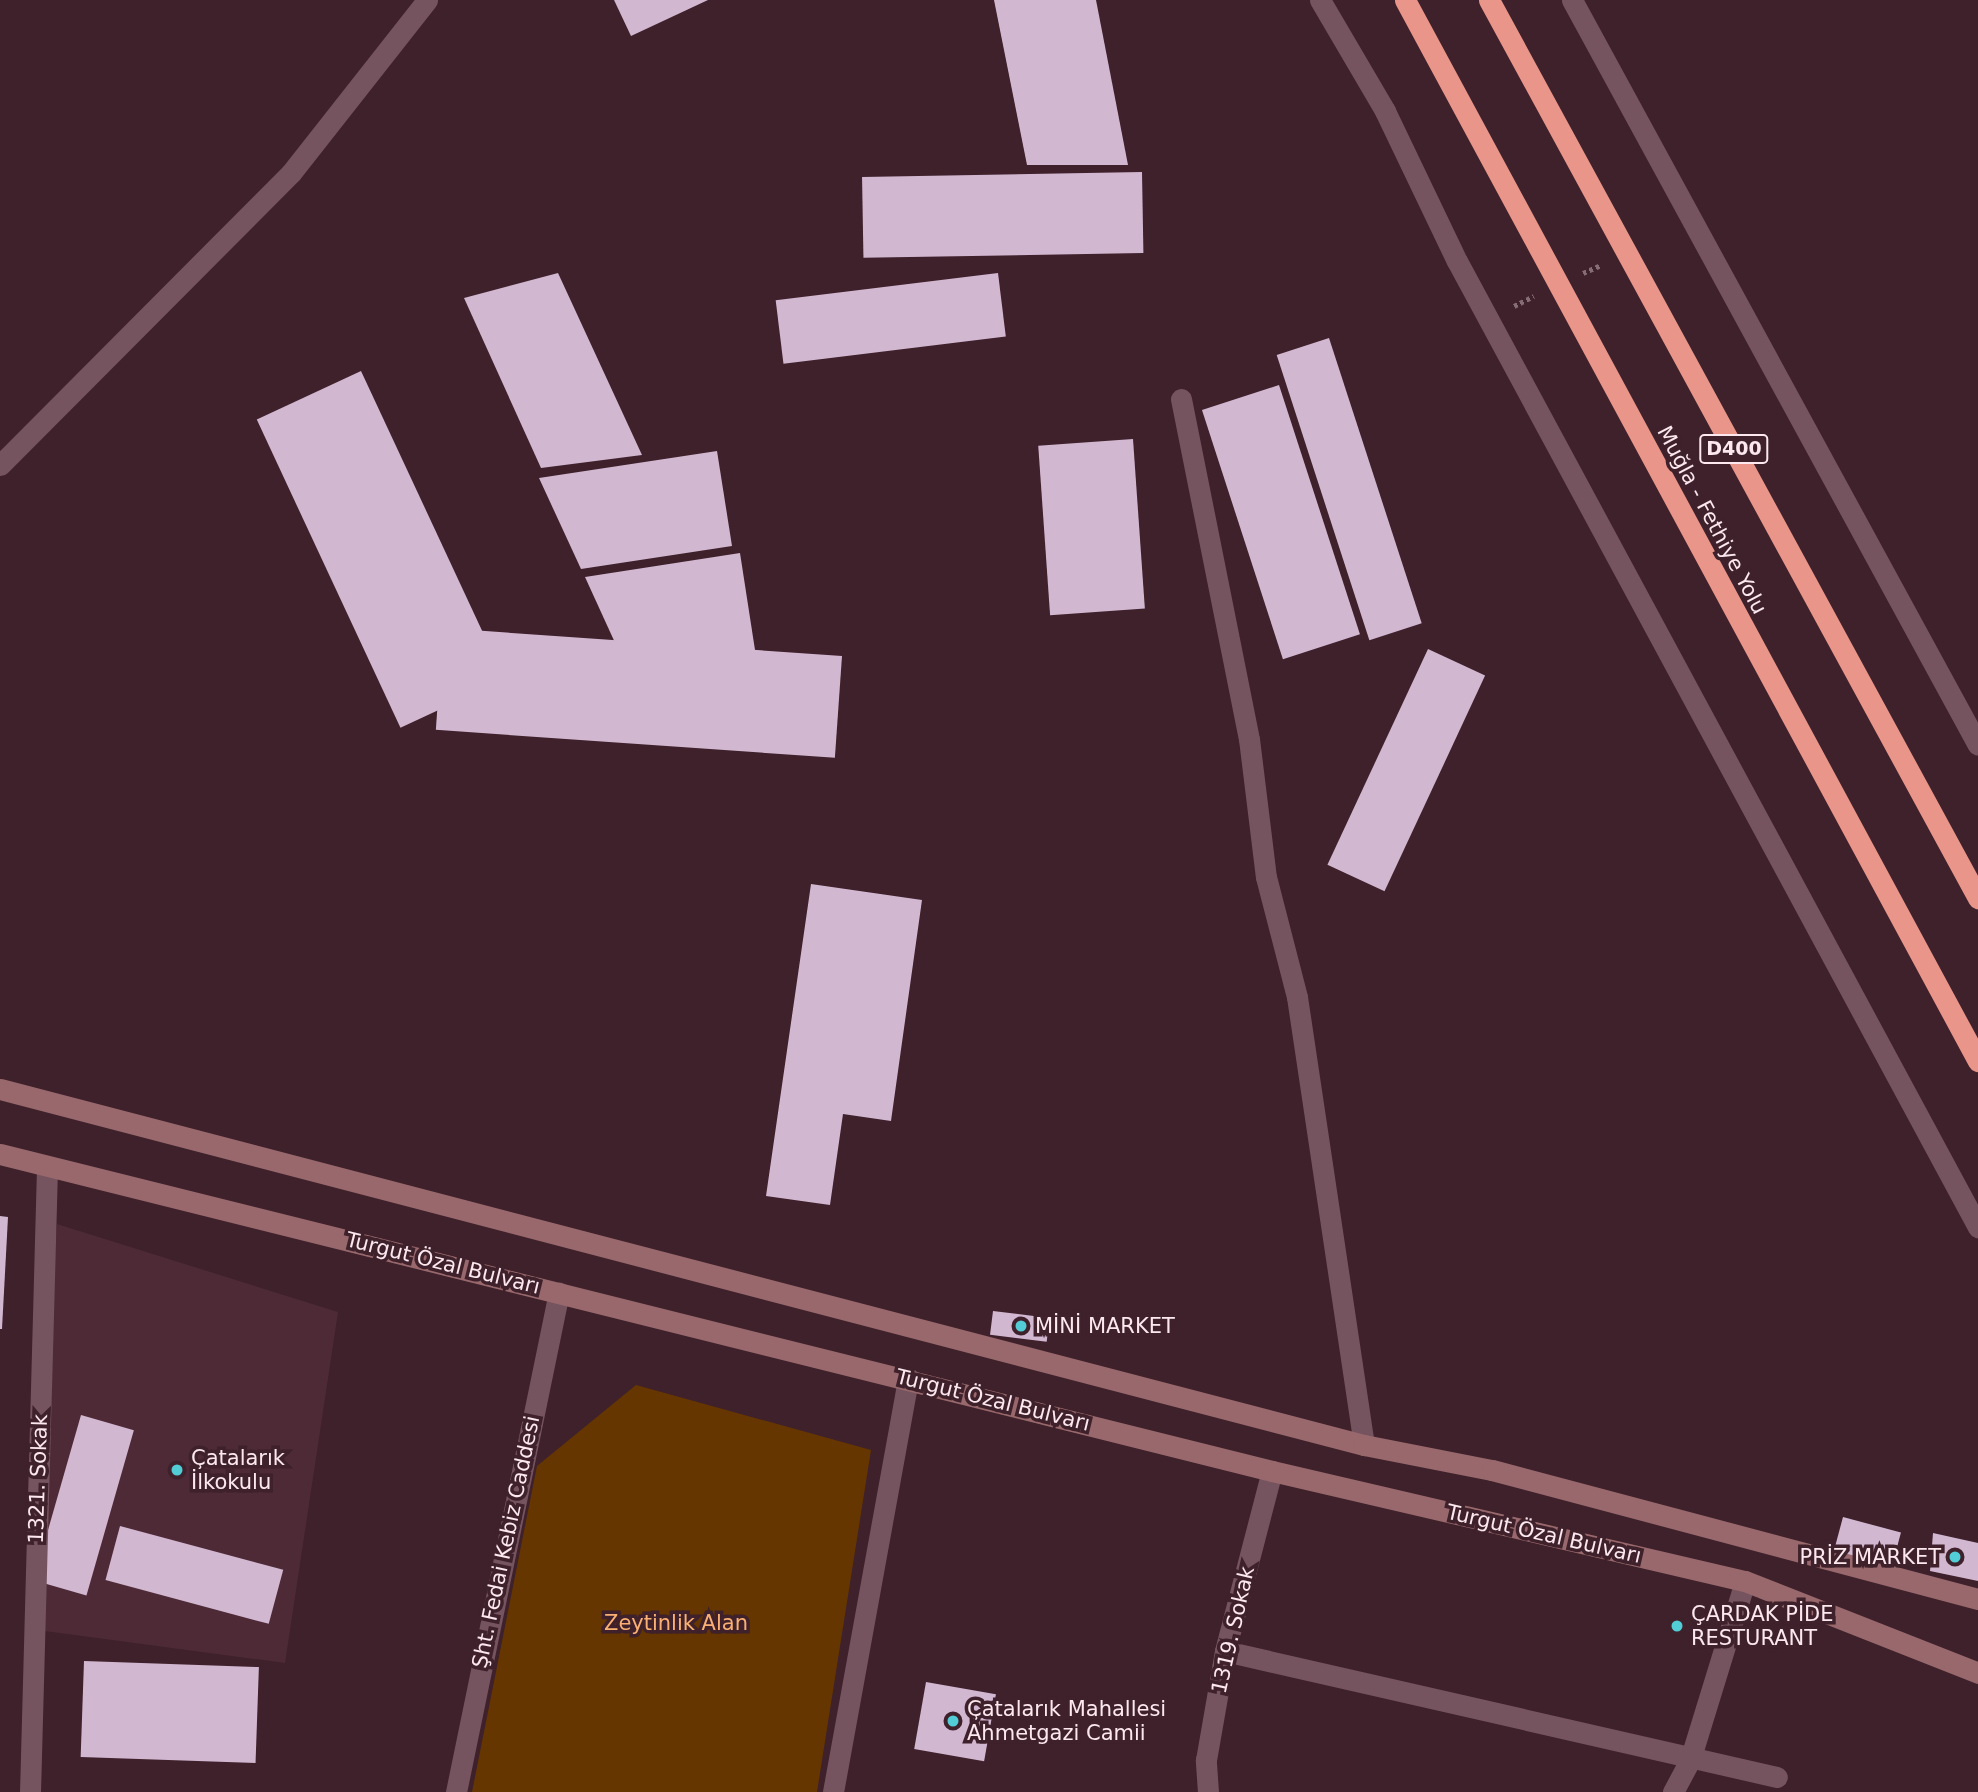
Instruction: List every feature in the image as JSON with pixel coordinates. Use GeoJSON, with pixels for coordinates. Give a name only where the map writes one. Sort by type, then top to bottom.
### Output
{"type":"FeatureCollection","features":[{"type":"Feature","properties":{"kind":"highway","name":"Muğla - Fethiye Yolu"},"geometry":{"type":"LineString","coordinates":[[1405,0],[1978,1061]]}},
{"type":"Feature","properties":{"kind":"highway","name":"D400"},"geometry":{"type":"LineString","coordinates":[[1489,0],[1978,898]]}},
{"type":"Feature","properties":{"kind":"main road"},"geometry":{"type":"LineString","coordinates":[[0,1089],[1364,1446],[1492,1471],[1978,1599]]}},
{"type":"Feature","properties":{"kind":"main road","name":"Turgut Özal Bulvarı"},"geometry":{"type":"LineString","coordinates":[[0,1154],[908,1378],[1272,1471],[1745,1581],[1978,1673]]}},
{"type":"Feature","properties":{"kind":"street"},"geometry":{"type":"LineString","coordinates":[[0,465],[291,173],[427,0]]}},
{"type":"Feature","properties":{"kind":"street"},"geometry":{"type":"LineString","coordinates":[[1320,0],[1385,111],[1463,272],[1978,1227]]}},
{"type":"Feature","properties":{"kind":"street"},"geometry":{"type":"LineString","coordinates":[[1572,0],[1978,745]]}},
{"type":"Feature","properties":{"kind":"street"},"geometry":{"type":"LineString","coordinates":[[1181,400],[1249,739],[1266,877],[1297,997],[1364,1446]]}},
{"type":"Feature","properties":{"kind":"street","name":"1321. Sokak"},"geometry":{"type":"LineString","coordinates":[[30,1792],[47,1167]]}},
{"type":"Feature","properties":{"kind":"street","name":"Şht. Fedai Kebiz Caddesi"},"geometry":{"type":"LineString","coordinates":[[456,1792],[559,1292]]}},
{"type":"Feature","properties":{"kind":"street"},"geometry":{"type":"LineString","coordinates":[[833,1792],[908,1378]]}},
{"type":"Feature","properties":{"kind":"street","name":"1319. Sokak"},"geometry":{"type":"LineString","coordinates":[[1208,1792],[1206,1760],[1225,1651],[1272,1471]]}},
{"type":"Feature","properties":{"kind":"street"},"geometry":{"type":"LineString","coordinates":[[1673,1792],[1690,1760],[1745,1581]]}},
{"type":"Feature","properties":{"kind":"street"},"geometry":{"type":"LineString","coordinates":[[1225,1651],[1690,1760],[1777,1777]]}},
{"type":"Feature","properties":{"kind":"path"},"geometry":{"type":"LineString","coordinates":[[1558,284],[1627,253]]}},
{"type":"Feature","properties":{"kind":"shaded area","name":"Çatalarık İlkokulu"},"geometry":{"type":"Polygon","coordinates":[[[57,1224],[338,1312],[285,1663],[30,1629],[57,1224]]]}},
{"type":"Feature","properties":{"kind":"green space","name":"Zeytinlik Alan"},"geometry":{"type":"Polygon","coordinates":[[[636,1385],[871,1450],[817,1792],[472,1792],[537,1466],[636,1385]]]}},
{"type":"Feature","properties":{"kind":"building"},"geometry":{"type":"Polygon","coordinates":[[[614,0],[708,0],[631,36],[614,0]]]}},
{"type":"Feature","properties":{"kind":"building"},"geometry":{"type":"Polygon","coordinates":[[[994,0],[1096,0],[1128,165],[1027,165],[994,0]]]}},
{"type":"Feature","properties":{"kind":"building"},"geometry":{"type":"Polygon","coordinates":[[[1142,172],[1143,253],[863,258],[862,177],[1142,172]]]}},
{"type":"Feature","properties":{"kind":"building"},"geometry":{"type":"Polygon","coordinates":[[[558,273],[642,455],[541,468],[464,298],[558,273]]]}},
{"type":"Feature","properties":{"kind":"building"},"geometry":{"type":"Polygon","coordinates":[[[998,273],[1006,337],[783,364],[776,300],[998,273]]]}},
{"type":"Feature","properties":{"kind":"building"},"geometry":{"type":"Polygon","coordinates":[[[1329,338],[1422,623],[1369,640],[1277,355],[1329,338]]]}},
{"type":"Feature","properties":{"kind":"building"},"geometry":{"type":"Polygon","coordinates":[[[361,371],[505,679],[400,728],[257,420],[361,371]]]}},
{"type":"Feature","properties":{"kind":"building"},"geometry":{"type":"Polygon","coordinates":[[[1279,385],[1360,634],[1283,659],[1202,410],[1279,385]]]}},
{"type":"Feature","properties":{"kind":"building"},"geometry":{"type":"Polygon","coordinates":[[[1133,439],[1145,609],[1050,615],[1038,446],[1133,439]]]}},
{"type":"Feature","properties":{"kind":"building"},"geometry":{"type":"Polygon","coordinates":[[[717,451],[732,546],[581,569],[539,478],[717,451]]]}},
{"type":"Feature","properties":{"kind":"building"},"geometry":{"type":"Polygon","coordinates":[[[740,553],[755,650],[627,669],[585,577],[740,553]]]}},
{"type":"Feature","properties":{"kind":"building"},"geometry":{"type":"Polygon","coordinates":[[[443,628],[842,656],[835,758],[436,730],[443,628]]]}},
{"type":"Feature","properties":{"kind":"building"},"geometry":{"type":"Polygon","coordinates":[[[1428,649],[1485,676],[1385,891],[1327,865],[1428,649]]]}},
{"type":"Feature","properties":{"kind":"building"},"geometry":{"type":"Polygon","coordinates":[[[811,884],[922,900],[891,1121],[843,1114],[830,1205],[766,1196],[811,884]]]}},
{"type":"Feature","properties":{"kind":"building"},"geometry":{"type":"Polygon","coordinates":[[[0,1216],[8,1217],[2,1329],[0,1329],[0,1216]]]}},
{"type":"Feature","properties":{"kind":"building","name":"MİNİ MARKET"},"geometry":{"type":"Polygon","coordinates":[[[993,1311],[1050,1318],[1047,1342],[990,1335],[993,1311]]]}},
{"type":"Feature","properties":{"kind":"building"},"geometry":{"type":"Polygon","coordinates":[[[81,1415],[134,1430],[86,1595],[34,1580],[81,1415]]]}},
{"type":"Feature","properties":{"kind":"building"},"geometry":{"type":"Polygon","coordinates":[[[1843,1517],[1901,1533],[1892,1567],[1834,1552],[1843,1517]]]}},
{"type":"Feature","properties":{"kind":"building"},"geometry":{"type":"Polygon","coordinates":[[[120,1526],[283,1570],[269,1624],[106,1580],[120,1526]]]}},
{"type":"Feature","properties":{"kind":"building","name":"PRİZ MARKET"},"geometry":{"type":"Polygon","coordinates":[[[1933,1533],[1978,1543],[1978,1581],[1930,1571],[1933,1533]]]}},
{"type":"Feature","properties":{"kind":"building"},"geometry":{"type":"Polygon","coordinates":[[[84,1661],[259,1667],[256,1763],[81,1757],[84,1661]]]}},
{"type":"Feature","properties":{"kind":"building","name":"Çatalarık Mahallesi Ahmetgazi Camii"},"geometry":{"type":"Polygon","coordinates":[[[926,1682],[996,1694],[984,1761],[914,1749],[926,1682]]]}},
{"type":"Feature","properties":{"kind":"place","name":"MİNİ MARKET"},"geometry":{"type":"Point","coordinates":[1021,1326]}},
{"type":"Feature","properties":{"kind":"place","name":"Çatalarık İlkokulu"},"geometry":{"type":"Point","coordinates":[177,1470]}},
{"type":"Feature","properties":{"kind":"place","name":"PRİZ MARKET"},"geometry":{"type":"Point","coordinates":[1955,1557]}},
{"type":"Feature","properties":{"kind":"place","name":"ÇARDAK PİDE RESTURANT"},"geometry":{"type":"Point","coordinates":[1677,1626]}},
{"type":"Feature","properties":{"kind":"place","name":"Çatalarık Mahallesi Ahmetgazi Camii"},"geometry":{"type":"Point","coordinates":[953,1721]}}]}
